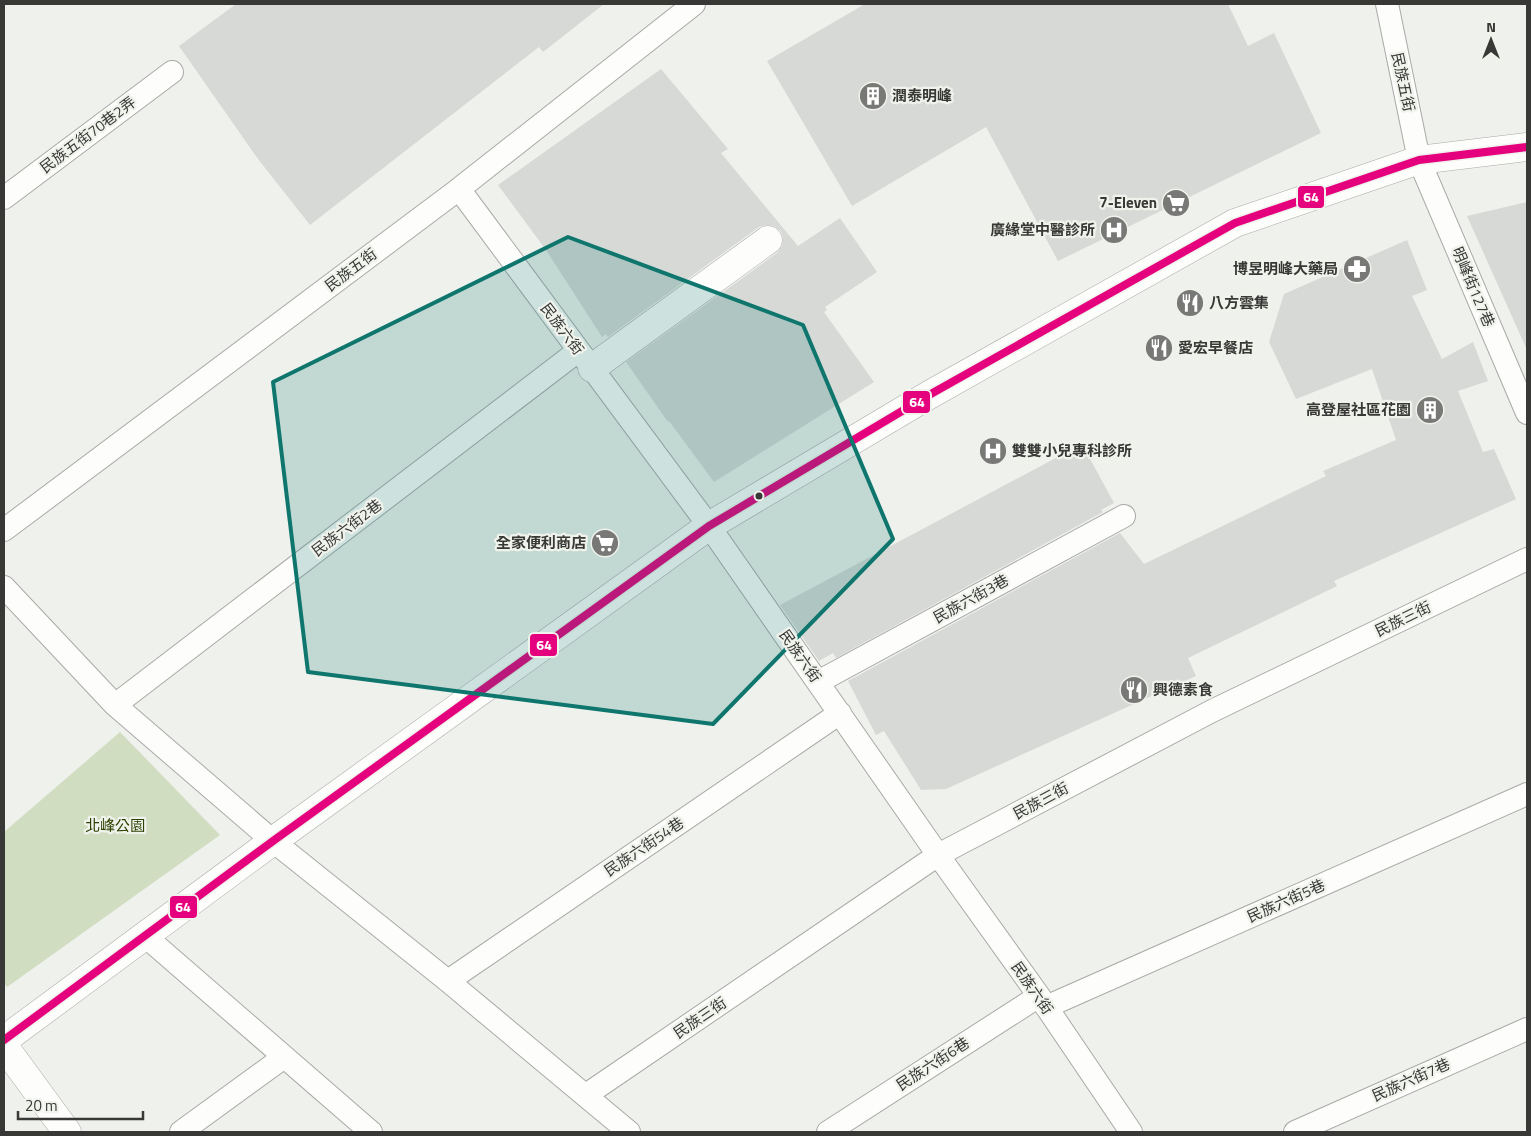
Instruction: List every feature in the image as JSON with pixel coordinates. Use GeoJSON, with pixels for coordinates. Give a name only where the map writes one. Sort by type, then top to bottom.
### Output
{"type":"FeatureCollection","features":[{"type":"Feature","properties":{"kind":"street"},"geometry":{"type":"LineString","coordinates":[[4,1040],[273,841],[709,526],[928,395],[1235,223],[1419,160],[1527,147]]}},
{"type":"Feature","properties":{"kind":"street"},"geometry":{"type":"LineString","coordinates":[[585,360],[768,240]]}},
{"type":"Feature","properties":{"kind":"street"},"geometry":{"type":"LineString","coordinates":[[4,1046],[67,1132]]}},
{"type":"Feature","properties":{"kind":"lane","name":"民族五街"},"geometry":{"type":"LineString","coordinates":[[4,530],[459,189],[694,4]]}},
{"type":"Feature","properties":{"kind":"lane","name":"民族五街"},"geometry":{"type":"LineString","coordinates":[[1387,4],[1419,160]]}},
{"type":"Feature","properties":{"kind":"lane","name":"民族五街70巷2弄"},"geometry":{"type":"LineString","coordinates":[[4,198],[172,72]]}},
{"type":"Feature","properties":{"kind":"lane","name":"明峰街127巷"},"geometry":{"type":"LineString","coordinates":[[1419,160],[1527,413]]}},
{"type":"Feature","properties":{"kind":"lane","name":"民族六街"},"geometry":{"type":"LineString","coordinates":[[459,189],[709,526],[1131,1132]]}},
{"type":"Feature","properties":{"kind":"lane","name":"民族六街2巷"},"geometry":{"type":"LineString","coordinates":[[115,705],[585,360]]}},
{"type":"Feature","properties":{"kind":"lane","name":"民族六街3巷"},"geometry":{"type":"LineString","coordinates":[[818,682],[1124,516]]}},
{"type":"Feature","properties":{"kind":"lane","name":"民族三街"},"geometry":{"type":"LineString","coordinates":[[586,1095],[938,855],[1212,711],[1527,559]]}},
{"type":"Feature","properties":{"kind":"lane"},"geometry":{"type":"LineString","coordinates":[[4,587],[115,705],[273,841],[448,981],[629,1132]]}},
{"type":"Feature","properties":{"kind":"lane","name":"民族六街54巷"},"geometry":{"type":"LineString","coordinates":[[448,981],[840,713]]}},
{"type":"Feature","properties":{"kind":"lane","name":"民族六街5巷"},"geometry":{"type":"LineString","coordinates":[[1042,1002],[1527,794]]}},
{"type":"Feature","properties":{"kind":"lane"},"geometry":{"type":"LineString","coordinates":[[145,936],[371,1132]]}},
{"type":"Feature","properties":{"kind":"lane","name":"民族六街6巷"},"geometry":{"type":"LineString","coordinates":[[828,1132],[1042,1002]]}},
{"type":"Feature","properties":{"kind":"lane","name":"民族六街7巷"},"geometry":{"type":"LineString","coordinates":[[1295,1132],[1527,1029]]}},
{"type":"Feature","properties":{"kind":"lane"},"geometry":{"type":"LineString","coordinates":[[181,1132],[284,1057]]}},
{"type":"Feature","properties":{"kind":"highlighted area"},"geometry":{"type":"Polygon","coordinates":[[[568,237],[803,325],[893,539],[713,724],[308,672],[273,382],[568,237]]]}},
{"type":"Feature","properties":{"kind":"green space","name":"北峰公園"},"geometry":{"type":"Polygon","coordinates":[[[120,732],[220,835],[7,987],[4,983],[4,832],[120,732]]]}},
{"type":"Feature","properties":{"kind":"building"},"geometry":{"type":"Polygon","coordinates":[[[236,4],[604,4],[543,52],[539,47],[310,225],[258,159],[179,46],[236,4]]]}},
{"type":"Feature","properties":{"kind":"building"},"geometry":{"type":"Polygon","coordinates":[[[865,4],[1228,4],[1248,46],[1274,33],[1321,133],[1058,261],[986,127],[852,206],[767,61],[865,4]]]}},
{"type":"Feature","properties":{"kind":"building"},"geometry":{"type":"Polygon","coordinates":[[[661,69],[728,149],[721,153],[798,246],[840,218],[877,272],[825,307],[827,310],[824,312],[874,382],[714,482],[668,422],[626,362],[777,253],[782,246],[783,238],[781,231],[774,226],[766,225],[759,227],[608,337],[606,334],[602,337],[546,250],[498,185],[661,69]]]}},
{"type":"Feature","properties":{"kind":"building"},"geometry":{"type":"Polygon","coordinates":[[[1527,202],[1527,350],[1467,216],[1527,202]]]}},
{"type":"Feature","properties":{"kind":"building"},"geometry":{"type":"Polygon","coordinates":[[[1407,240],[1427,290],[1412,296],[1442,359],[1473,342],[1488,381],[1458,391],[1483,452],[1494,449],[1516,499],[1334,581],[1337,586],[1188,658],[1196,676],[946,789],[921,790],[884,731],[876,735],[848,681],[1120,533],[1144,564],[1326,476],[1323,471],[1396,440],[1372,369],[1296,399],[1269,342],[1284,294],[1407,240]]]}},
{"type":"Feature","properties":{"kind":"building"},"geometry":{"type":"Polygon","coordinates":[[[1082,444],[1114,503],[1101,510],[1103,512],[836,658],[833,653],[819,661],[780,605],[1082,444]]]}},
{"type":"Feature","properties":{"kind":"transit line","name":"64"},"geometry":{"type":"LineString","coordinates":[[4,1040],[273,841],[709,526],[929,395],[1235,223],[1419,160],[1527,147]]}},
{"type":"Feature","properties":{"kind":"place","name":"潤泰明峰"},"geometry":{"type":"Point","coordinates":[873,96]}},
{"type":"Feature","properties":{"kind":"place","name":"7-Eleven"},"geometry":{"type":"Point","coordinates":[1176,203]}},
{"type":"Feature","properties":{"kind":"place","name":"廣緣堂中醫診所"},"geometry":{"type":"Point","coordinates":[1114,230]}},
{"type":"Feature","properties":{"kind":"place","name":"博昱明峰大藥局"},"geometry":{"type":"Point","coordinates":[1357,269]}},
{"type":"Feature","properties":{"kind":"place","name":"八方雲集"},"geometry":{"type":"Point","coordinates":[1190,303]}},
{"type":"Feature","properties":{"kind":"place","name":"愛宏早餐店"},"geometry":{"type":"Point","coordinates":[1159,348]}},
{"type":"Feature","properties":{"kind":"place","name":"高登屋社區花園"},"geometry":{"type":"Point","coordinates":[1430,410]}},
{"type":"Feature","properties":{"kind":"place","name":"雙雙小兒專科診所"},"geometry":{"type":"Point","coordinates":[993,451]}},
{"type":"Feature","properties":{"kind":"place","name":"全家便利商店"},"geometry":{"type":"Point","coordinates":[605,543]}},
{"type":"Feature","properties":{"kind":"place","name":"興德素食"},"geometry":{"type":"Point","coordinates":[1134,690]}}]}
